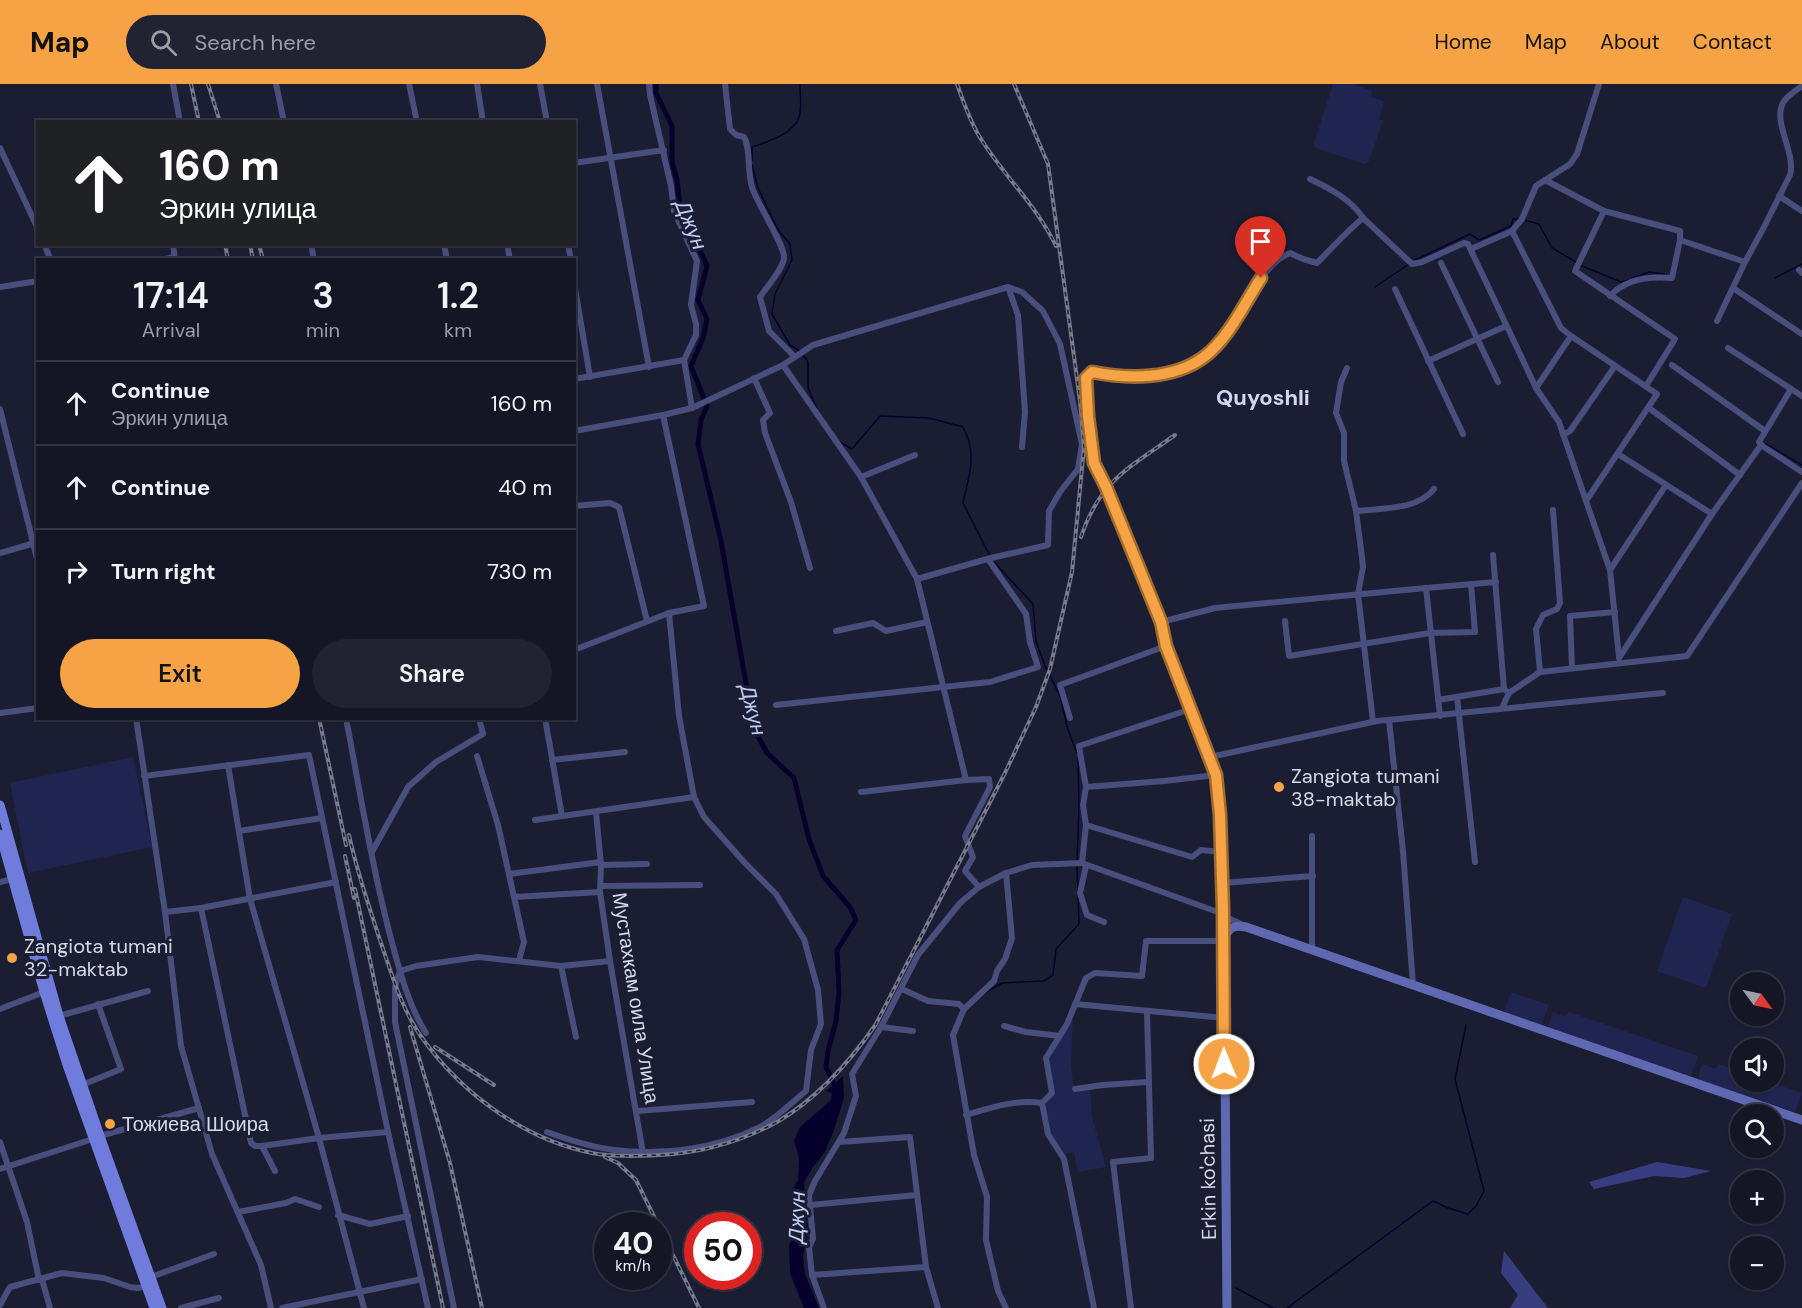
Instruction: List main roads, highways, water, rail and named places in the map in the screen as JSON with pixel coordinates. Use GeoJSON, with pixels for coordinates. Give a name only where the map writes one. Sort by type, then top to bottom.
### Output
{"type":"FeatureCollection","features":[{"type":"Feature","properties":{"kind":"main road"},"geometry":{"type":"LineString","coordinates":[[0,805],[96,1138]]}},
{"type":"Feature","properties":{"kind":"main road"},"geometry":{"type":"LineString","coordinates":[[0,834],[44,992],[149,1281],[162,1308]]}},
{"type":"Feature","properties":{"kind":"main road","name":"Erkin ko'chasi"},"geometry":{"type":"LineString","coordinates":[[1227,1308],[1224,941],[1232,927],[1246,927],[1312,949],[1802,1120]]}},
{"type":"Feature","properties":{"kind":"main road"},"geometry":{"type":"LineString","coordinates":[[149,1281],[154,1308]]}},
{"type":"Feature","properties":{"kind":"water"},"geometry":{"type":"Polygon","coordinates":[[[843,1076],[844,1098],[834,1130],[825,1152],[804,1182],[808,1232],[803,1256],[805,1274],[819,1308],[804,1308],[790,1273],[789,1246],[795,1231],[792,1190],[798,1180],[799,1159],[794,1140],[800,1127],[831,1100],[832,1093],[826,1091],[843,1076]]]}},
{"type":"Feature","properties":{"kind":"waterway","name":"Джун"},"geometry":{"type":"LineString","coordinates":[[656,84],[656,93],[672,126],[672,162],[680,205],[707,266],[698,300],[707,319],[703,338],[691,366],[707,406],[701,420],[698,444],[721,541],[754,729],[767,753],[794,778],[809,839],[823,876],[850,907],[856,920],[837,950],[839,993],[836,1021],[826,1067],[837,1089]]}},
{"type":"Feature","properties":{"kind":"waterway"},"geometry":{"type":"LineString","coordinates":[[752,160],[752,147],[786,133],[796,123],[800,109],[800,84]]}},
{"type":"Feature","properties":{"kind":"waterway"},"geometry":{"type":"LineString","coordinates":[[752,165],[758,188],[778,230],[790,244],[792,260],[775,294],[772,314],[790,345],[800,351]]}},
{"type":"Feature","properties":{"kind":"waterway"},"geometry":{"type":"LineString","coordinates":[[1413,261],[1470,234],[1479,240],[1511,226],[1513,219],[1520,219]]}},
{"type":"Feature","properties":{"kind":"waterway"},"geometry":{"type":"LineString","coordinates":[[1524,220],[1539,224],[1552,248],[1576,262]]}},
{"type":"Feature","properties":{"kind":"waterway"},"geometry":{"type":"LineString","coordinates":[[1375,287],[1409,264]]}},
{"type":"Feature","properties":{"kind":"waterway"},"geometry":{"type":"LineString","coordinates":[[1775,278],[1802,264]]}},
{"type":"Feature","properties":{"kind":"waterway"},"geometry":{"type":"LineString","coordinates":[[1580,265],[1621,282],[1628,280]]}},
{"type":"Feature","properties":{"kind":"waterway"},"geometry":{"type":"LineString","coordinates":[[1632,278],[1649,272],[1664,274]]}},
{"type":"Feature","properties":{"kind":"waterway"},"geometry":{"type":"LineString","coordinates":[[803,355],[808,362],[808,388],[817,409]]}},
{"type":"Feature","properties":{"kind":"waterway"},"geometry":{"type":"LineString","coordinates":[[840,442],[852,449],[880,416],[929,418],[963,427],[968,437],[971,456],[970,474],[963,503],[990,556]]}},
{"type":"Feature","properties":{"kind":"waterway"},"geometry":{"type":"LineString","coordinates":[[1766,444],[1802,465]]}},
{"type":"Feature","properties":{"kind":"waterway"},"geometry":{"type":"LineString","coordinates":[[992,560],[1033,604],[1036,641],[1060,696],[1068,730],[1077,753]]}},
{"type":"Feature","properties":{"kind":"waterway"},"geometry":{"type":"LineString","coordinates":[[1077,861],[1078,758]]}},
{"type":"Feature","properties":{"kind":"waterway"},"geometry":{"type":"LineString","coordinates":[[985,993],[1002,983],[1044,981],[1053,975],[1056,949],[1079,924],[1077,866]]}},
{"type":"Feature","properties":{"kind":"waterway"},"geometry":{"type":"LineString","coordinates":[[1287,1308],[1433,1201],[1468,1214],[1476,1206],[1484,1191],[1455,1079],[1466,1025]]}},
{"type":"Feature","properties":{"kind":"waterway"},"geometry":{"type":"LineString","coordinates":[[1236,1288],[1273,1308]]}},
{"type":"Feature","properties":{"kind":"railway"},"geometry":{"type":"LineString","coordinates":[[191,84],[199,120]]}},
{"type":"Feature","properties":{"kind":"railway"},"geometry":{"type":"LineString","coordinates":[[208,84],[219,120]]}},
{"type":"Feature","properties":{"kind":"railway"},"geometry":{"type":"LineString","coordinates":[[957,84],[970,119],[981,139],[1040,218],[1056,246]]}},
{"type":"Feature","properties":{"kind":"railway"},"geometry":{"type":"LineString","coordinates":[[349,835],[399,995],[417,1031],[441,1062],[478,1097],[499,1113],[544,1138],[568,1147],[609,1155],[660,1155],[705,1149],[735,1141],[777,1122],[806,1102],[844,1066],[876,1024],[1005,773],[1036,707],[1050,669],[1072,572],[1084,447],[1080,401],[1048,164],[1014,84]]}},
{"type":"Feature","properties":{"kind":"railway"},"geometry":{"type":"LineString","coordinates":[[225,246],[228,258]]}},
{"type":"Feature","properties":{"kind":"railway"},"geometry":{"type":"LineString","coordinates":[[250,246],[253,258]]}},
{"type":"Feature","properties":{"kind":"railway"},"geometry":{"type":"LineString","coordinates":[[260,246],[262,258]]}},
{"type":"Feature","properties":{"kind":"railway"},"geometry":{"type":"LineString","coordinates":[[1081,537],[1097,502],[1107,488],[1130,467],[1175,435]]}},
{"type":"Feature","properties":{"kind":"railway"},"geometry":{"type":"LineString","coordinates":[[319,720],[346,845]]}},
{"type":"Feature","properties":{"kind":"railway"},"geometry":{"type":"LineString","coordinates":[[345,856],[354,898]]}},
{"type":"Feature","properties":{"kind":"railway"},"geometry":{"type":"LineString","coordinates":[[355,889],[443,1308]]}},
{"type":"Feature","properties":{"kind":"railway"},"geometry":{"type":"LineString","coordinates":[[410,1027],[450,1163],[482,1308]]}},
{"type":"Feature","properties":{"kind":"railway"},"geometry":{"type":"LineString","coordinates":[[435,1047],[494,1085]]}},
{"type":"Feature","properties":{"kind":"railway"},"geometry":{"type":"LineString","coordinates":[[605,1157],[618,1163],[636,1180],[699,1308]]}},
{"type":"Feature","properties":{"kind":"place","name":"Zangiota tumani 38-maktab"},"geometry":{"type":"Point","coordinates":[1279,787]}},
{"type":"Feature","properties":{"kind":"place","name":"Zangiota tumani 32-maktab"},"geometry":{"type":"Point","coordinates":[12,958]}},
{"type":"Feature","properties":{"kind":"place","name":"Тожиева Шоира"},"geometry":{"type":"Point","coordinates":[110,1124]}},
{"type":"Feature","properties":{"kind":"district","name":"Quyoshli"},"geometry":{"type":"Point","coordinates":[1263,397]}}]}
